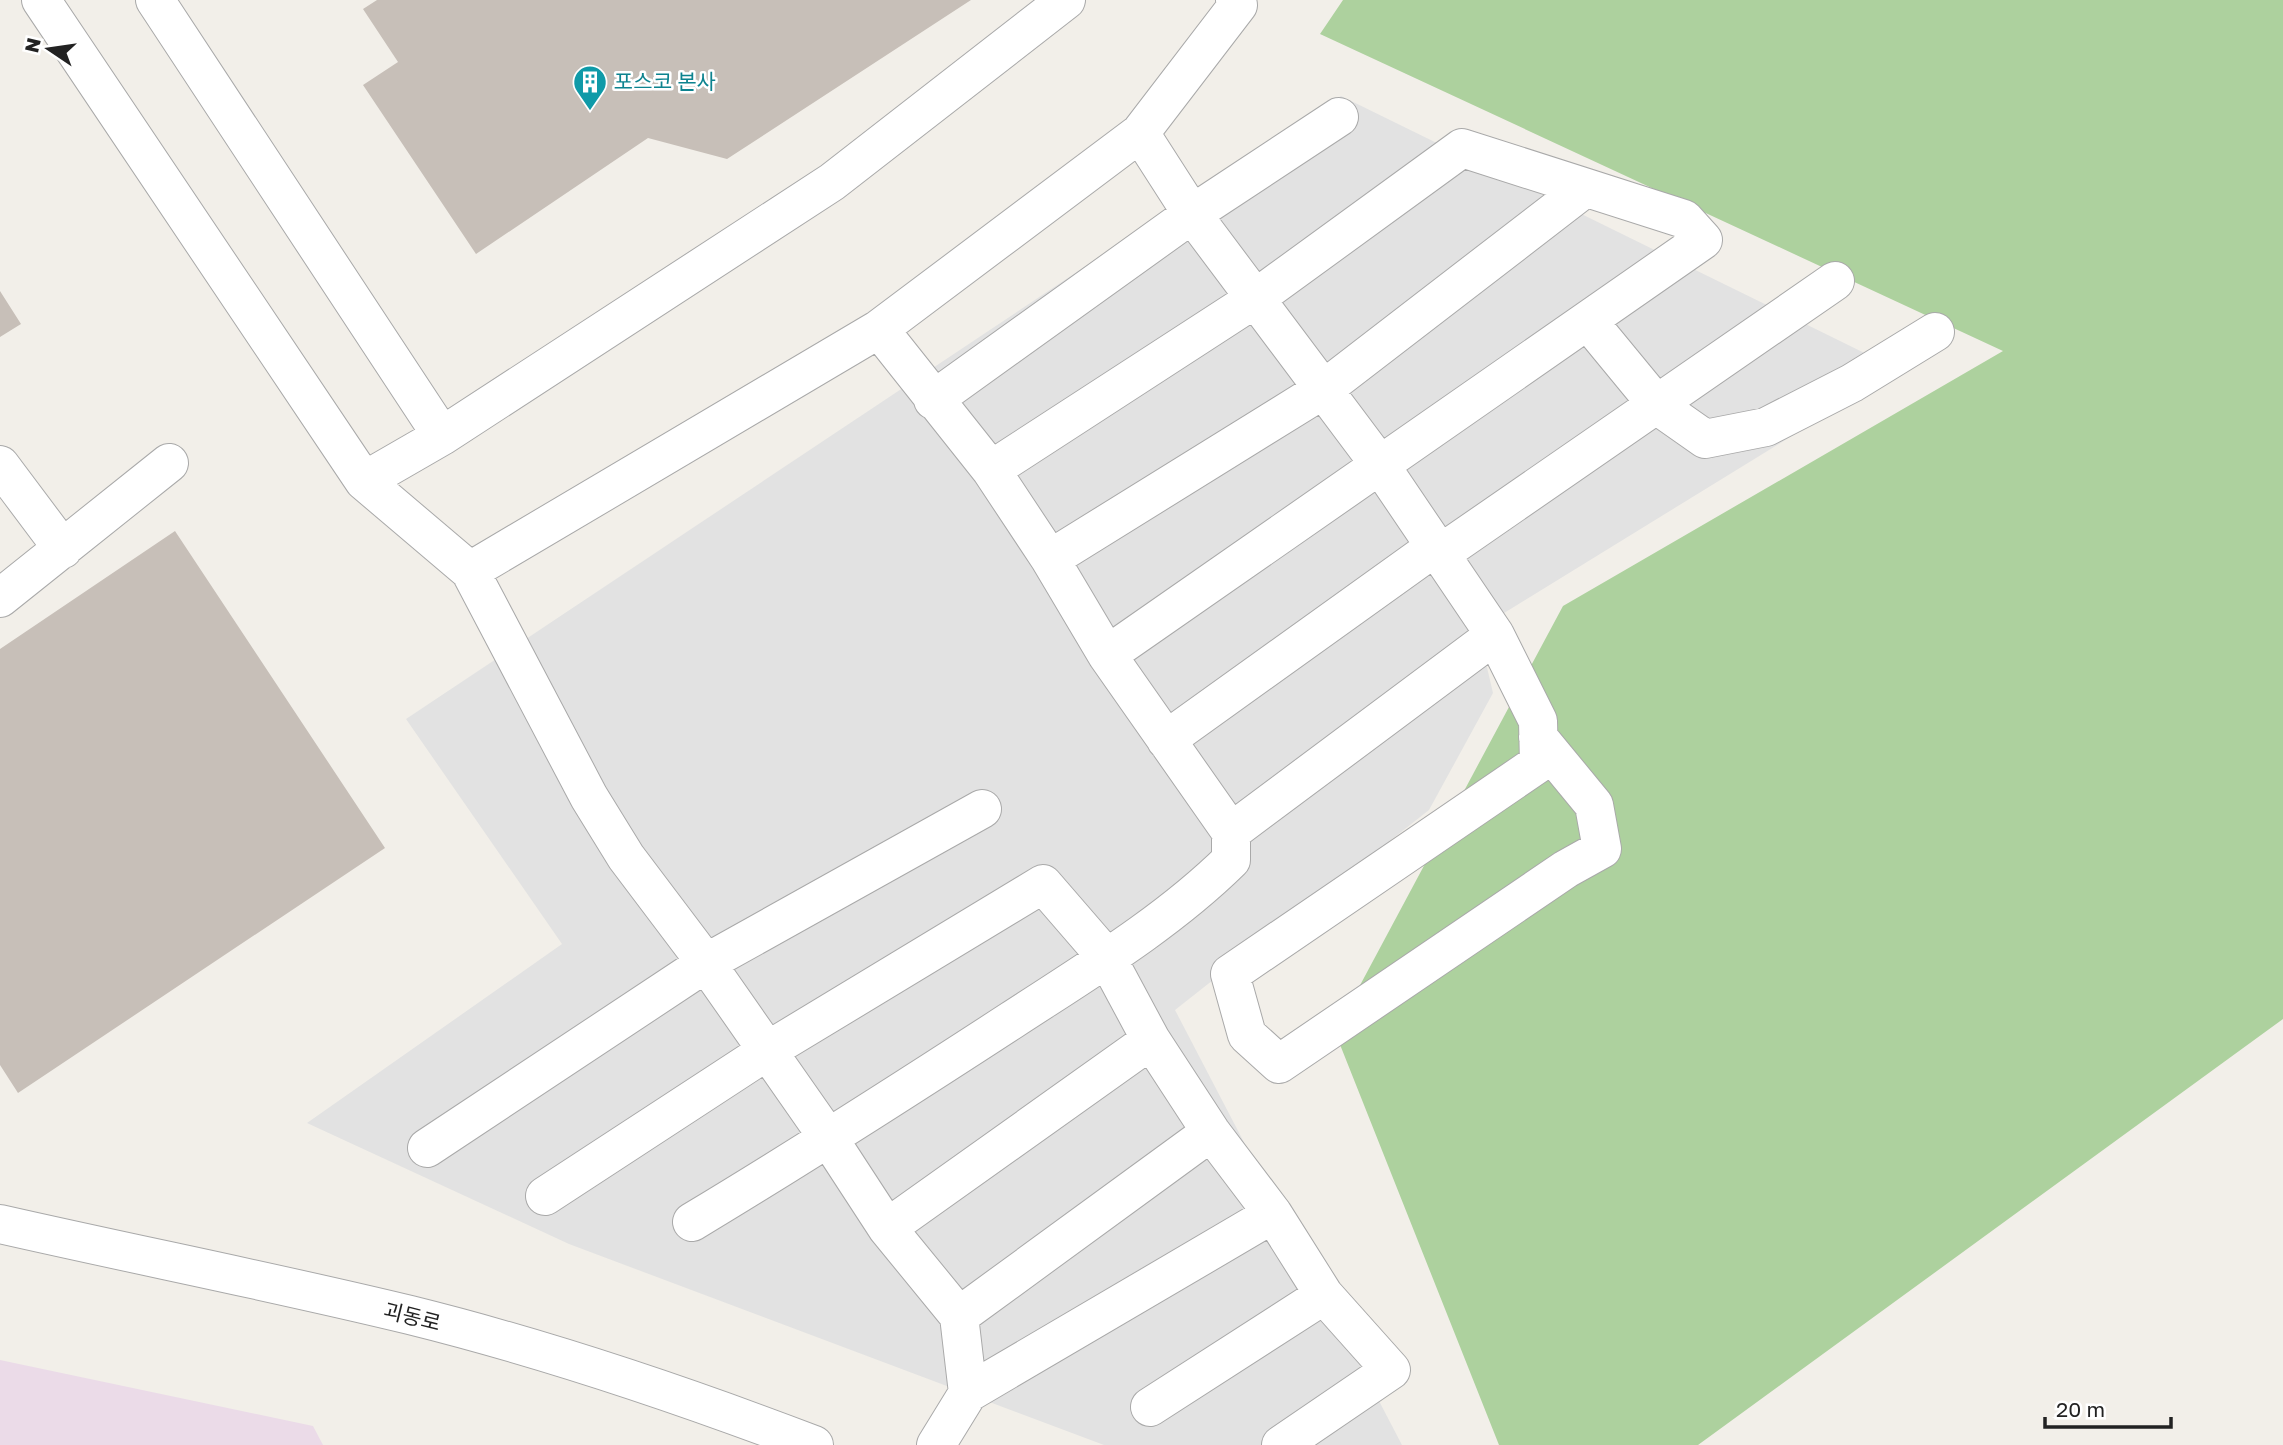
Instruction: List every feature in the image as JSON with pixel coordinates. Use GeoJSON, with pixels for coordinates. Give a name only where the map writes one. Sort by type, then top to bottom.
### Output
{"type":"FeatureCollection","features":[{"type":"Feature","properties":{"kind":"street"},"geometry":{"type":"LineString","coordinates":[[41,0],[363,481],[470,571],[589,797],[625,856],[706,963],[829,1139],[887,1228],[960,1317],[968,1394]]}},
{"type":"Feature","properties":{"kind":"street"},"geometry":{"type":"LineString","coordinates":[[155,0],[442,436]]}},
{"type":"Feature","properties":{"kind":"street"},"geometry":{"type":"LineString","coordinates":[[363,481],[442,436],[832,182],[1066,0]]}},
{"type":"Feature","properties":{"kind":"street"},"geometry":{"type":"LineString","coordinates":[[470,571],[879,328],[1140,134],[1238,5],[1235,0]]}},
{"type":"Feature","properties":{"kind":"street"},"geometry":{"type":"LineString","coordinates":[[933,400],[1192,215],[1339,117]]}},
{"type":"Feature","properties":{"kind":"street"},"geometry":{"type":"LineString","coordinates":[[1140,134],[1192,215],[1380,465],[1495,635],[1538,721],[1538,737],[1539,763],[1230,974],[1247,1035],[1279,1064],[1566,869],[1602,849],[1594,805],[1538,737]]}},
{"type":"Feature","properties":{"kind":"street"},"geometry":{"type":"LineString","coordinates":[[991,470],[1256,298],[1462,148],[1684,219],[1703,240],[1107,655]]}},
{"type":"Feature","properties":{"kind":"street"},"geometry":{"type":"LineString","coordinates":[[1050,559],[1324,389],[1585,188]]}},
{"type":"Feature","properties":{"kind":"street"},"geometry":{"type":"LineString","coordinates":[[1166,740],[1438,551],[1658,406],[1835,281]]}},
{"type":"Feature","properties":{"kind":"street"},"geometry":{"type":"LineString","coordinates":[[1588,321],[1658,406],[1705,439],[1766,427],[1852,383],[1935,332]]}},
{"type":"Feature","properties":{"kind":"street"},"geometry":{"type":"LineString","coordinates":[[692,1222],[829,1139],[1107,958],[1204,886],[1231,860],[1231,832],[1107,655],[1050,559],[991,470],[933,400],[879,328]]}},
{"type":"Feature","properties":{"kind":"street"},"geometry":{"type":"LineString","coordinates":[[0,598],[169,463]]}},
{"type":"Feature","properties":{"kind":"street"},"geometry":{"type":"LineString","coordinates":[[0,465],[63,549]]}},
{"type":"Feature","properties":{"kind":"street"},"geometry":{"type":"LineString","coordinates":[[1231,832],[1495,635]]}},
{"type":"Feature","properties":{"kind":"street"},"geometry":{"type":"LineString","coordinates":[[427,1148],[706,963],[982,809]]}},
{"type":"Feature","properties":{"kind":"street"},"geometry":{"type":"LineString","coordinates":[[545,1196],[767,1051],[1044,884],[1107,958],[1151,1040],[1211,1132],[1273,1214],[1324,1295],[1391,1370],[1281,1445]]}},
{"type":"Feature","properties":{"kind":"street"},"geometry":{"type":"LineString","coordinates":[[887,1228],[1151,1040]]}},
{"type":"Feature","properties":{"kind":"street"},"geometry":{"type":"LineString","coordinates":[[960,1317],[1211,1132]]}},
{"type":"Feature","properties":{"kind":"street"},"geometry":{"type":"LineString","coordinates":[[936,1445],[968,1394],[1273,1214]]}},
{"type":"Feature","properties":{"kind":"street","name":"괴동로"},"geometry":{"type":"LineString","coordinates":[[0,1224],[410,1315],[684,1398],[814,1445]]}},
{"type":"Feature","properties":{"kind":"street"},"geometry":{"type":"LineString","coordinates":[[1150,1407],[1324,1295]]}},
{"type":"Feature","properties":{"kind":"shaded area"},"geometry":{"type":"Polygon","coordinates":[[[1341,96],[1899,370],[1478,629],[1493,693],[1429,810],[1175,1010],[1402,1445],[1104,1445],[569,1244],[307,1123],[562,944],[406,719],[1341,96]]]}},
{"type":"Feature","properties":{"kind":"shaded area"},"geometry":{"type":"Polygon","coordinates":[[[0,1360],[313,1426],[323,1445],[0,1445],[0,1360]]]}},
{"type":"Feature","properties":{"kind":"green space"},"geometry":{"type":"Polygon","coordinates":[[[1343,0],[2283,0],[2283,1019],[1698,1445],[1499,1445],[1335,1032],[1563,606],[2003,351],[1320,34],[1343,0]]]}},
{"type":"Feature","properties":{"kind":"building","name":"포스코 본사"},"geometry":{"type":"Polygon","coordinates":[[[377,0],[971,0],[727,159],[648,138],[476,254],[363,85],[398,62],[363,9],[377,0]]]}},
{"type":"Feature","properties":{"kind":"building"},"geometry":{"type":"Polygon","coordinates":[[[0,291],[21,324],[0,337],[0,291]]]}},
{"type":"Feature","properties":{"kind":"building"},"geometry":{"type":"Polygon","coordinates":[[[175,531],[385,848],[18,1093],[0,1065],[0,649],[175,531]]]}},
{"type":"Feature","properties":{"kind":"place","name":"포스코 본사"},"geometry":{"type":"Point","coordinates":[590,112]}}]}
